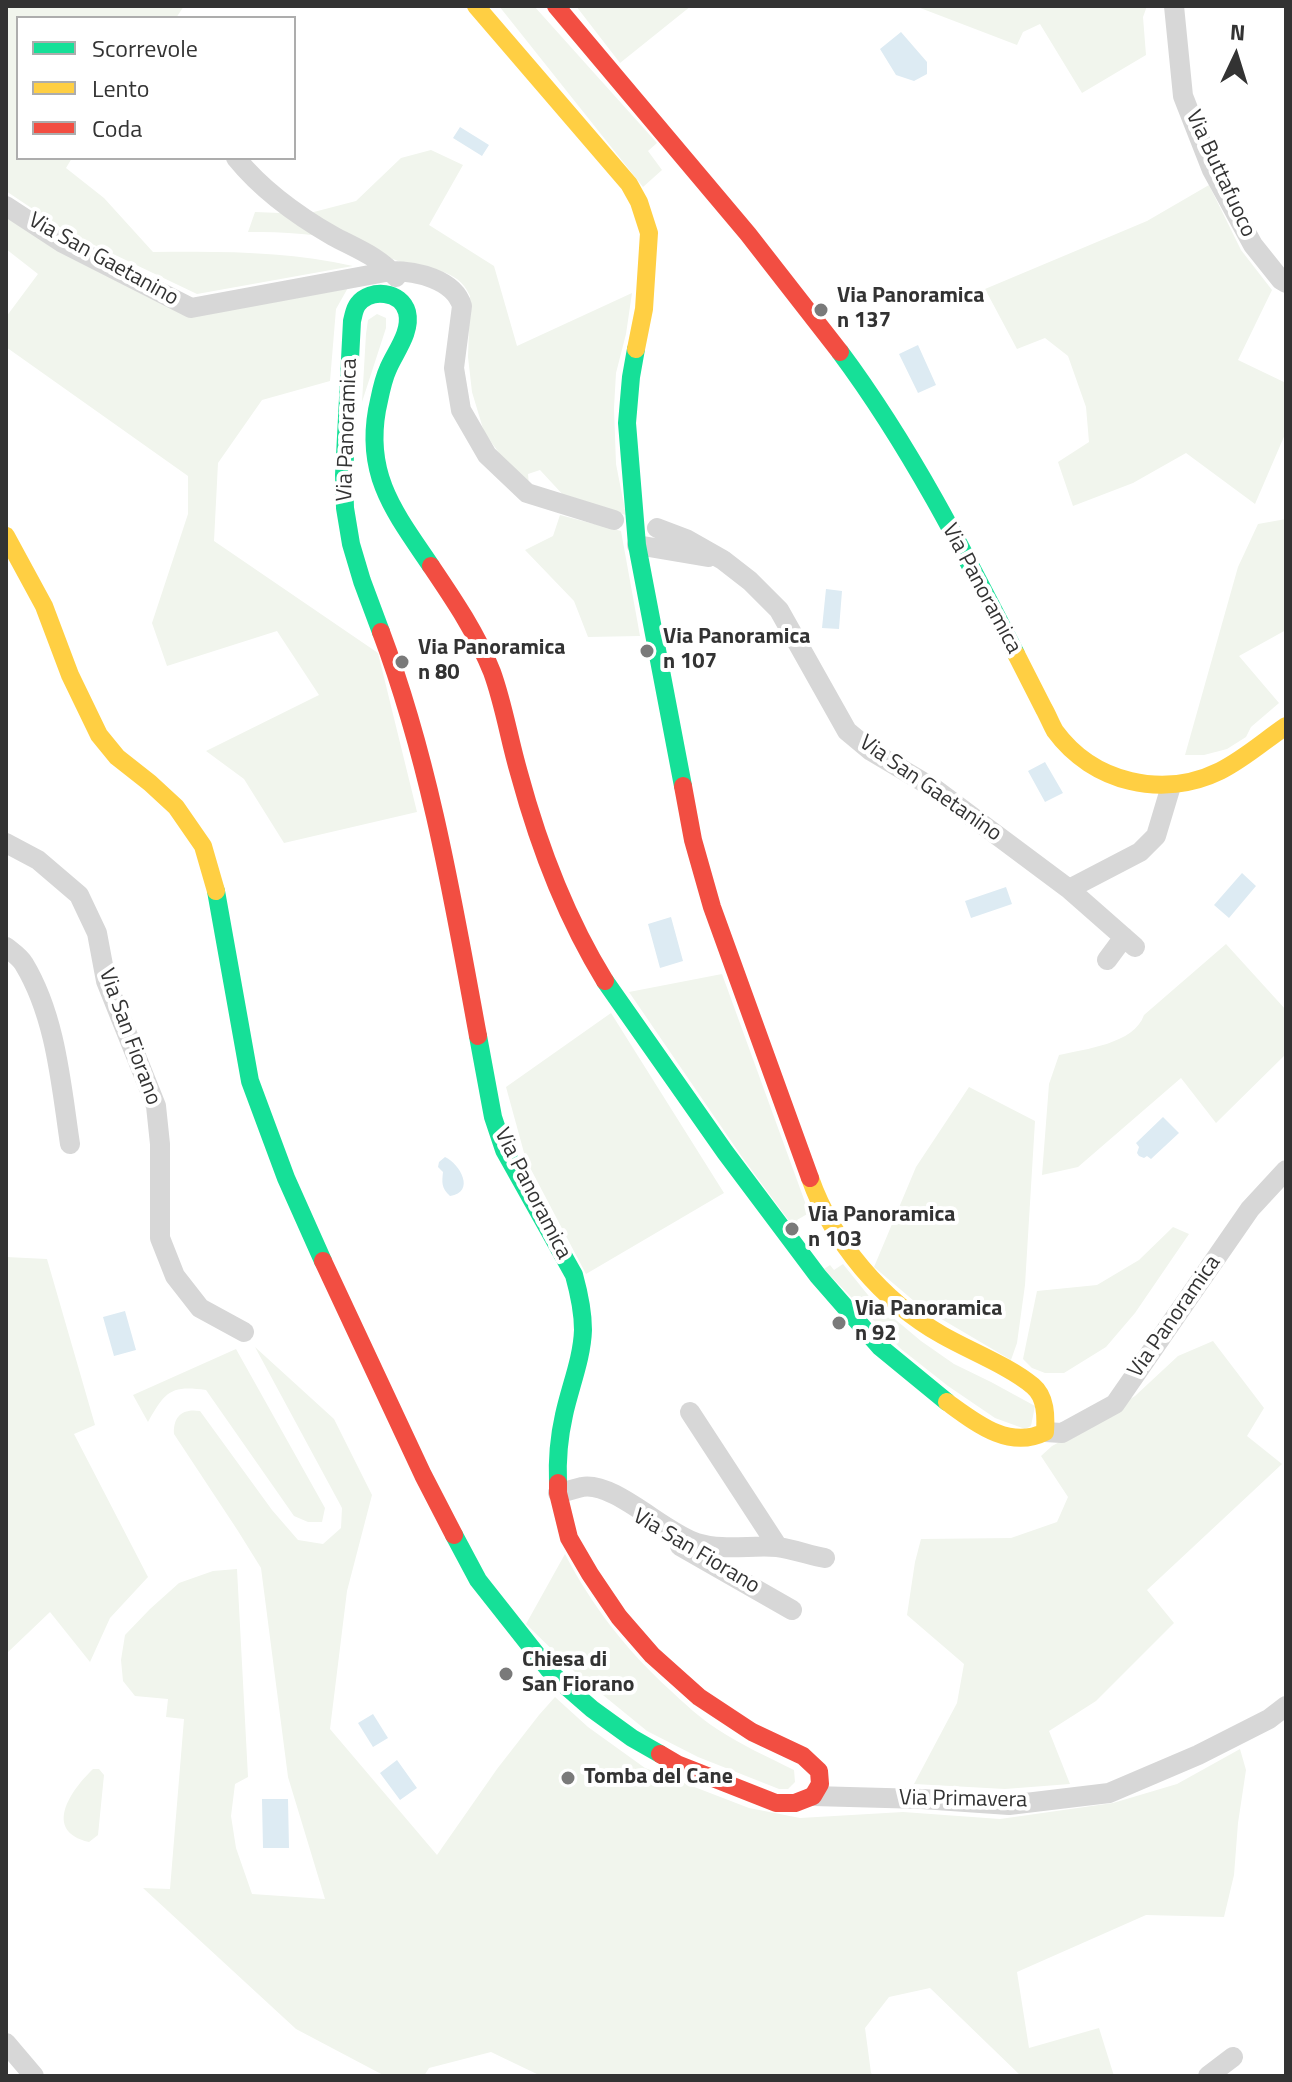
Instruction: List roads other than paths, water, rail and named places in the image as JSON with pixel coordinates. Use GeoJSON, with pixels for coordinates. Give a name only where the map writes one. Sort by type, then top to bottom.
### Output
{"type":"FeatureCollection","features":[{"type":"Feature","properties":{"kind":"street"},"geometry":{"type":"LineString","coordinates":[[476,6],[629,184],[639,202],[649,233],[646,287],[631,377],[627,423],[637,545],[693,840],[712,907],[819,1203],[839,1238],[865,1272],[897,1303],[926,1325],[1035,1388],[1043,1400],[1047,1415],[1045,1432]]}},
{"type":"Feature","properties":{"kind":"street","name":"Via Panoramica"},"geometry":{"type":"LineString","coordinates":[[556,6],[778,269],[858,377],[938,506],[1055,730],[1096,767],[1119,778],[1146,785],[1171,786]]}},
{"type":"Feature","properties":{"kind":"street","name":"Via Buttafuoco"},"geometry":{"type":"LineString","coordinates":[[1174,6],[1183,96],[1212,170],[1253,245],[1286,283]]}},
{"type":"Feature","properties":{"kind":"street","name":"Via San Gaetanino"},"geometry":{"type":"LineString","coordinates":[[238,160],[264,187],[309,221],[379,260],[391,271]]}},
{"type":"Feature","properties":{"kind":"street","name":"Via San Gaetanino"},"geometry":{"type":"LineString","coordinates":[[6,206],[61,242],[191,308],[391,271],[438,280],[460,297],[462,306],[454,368],[461,410],[487,455],[527,493],[614,520]]}},
{"type":"Feature","properties":{"kind":"street"},"geometry":{"type":"LineString","coordinates":[[391,271],[402,287],[400,299]]}},
{"type":"Feature","properties":{"kind":"street","name":"Via Panoramica"},"geometry":{"type":"LineString","coordinates":[[813,1796],[820,1784],[819,1771],[803,1756],[752,1732],[699,1697],[652,1655],[619,1617],[569,1538],[558,1493],[557,1461],[583,1331],[580,1298],[574,1275],[504,1150],[493,1117],[452,894],[421,757],[390,655],[362,581],[345,508],[352,322],[355,308],[363,299],[376,293],[390,294],[400,299],[407,308],[408,321],[400,348],[389,367],[380,397],[375,436],[374,452],[387,500],[465,618],[486,659],[501,699],[521,785],[549,870],[570,920],[639,1031],[728,1157],[794,1246],[883,1350],[981,1425],[1007,1437],[1029,1440],[1045,1432],[1062,1433],[1115,1404],[1250,1209],[1286,1170]]}},
{"type":"Feature","properties":{"kind":"street","name":"Via San Gaetanino"},"geometry":{"type":"LineString","coordinates":[[657,528],[686,539],[723,560],[779,610],[847,731],[871,751],[935,789],[1069,889],[1130,942],[1107,960]]}},
{"type":"Feature","properties":{"kind":"street"},"geometry":{"type":"LineString","coordinates":[[6,536],[44,606],[70,675],[99,735],[117,757],[176,807],[203,846],[213,876],[250,1081],[281,1164],[335,1291],[416,1462],[478,1580],[553,1675],[632,1738],[677,1764],[776,1803],[795,1803],[813,1796]]}},
{"type":"Feature","properties":{"kind":"street","name":"Via San Gaetanino"},"geometry":{"type":"LineString","coordinates":[[637,545],[723,560]]}},
{"type":"Feature","properties":{"kind":"street"},"geometry":{"type":"LineString","coordinates":[[1069,889],[1140,852],[1149,844],[1156,836],[1171,786],[1194,782],[1221,770],[1286,726]]}},
{"type":"Feature","properties":{"kind":"street","name":"Via San Fiorano"},"geometry":{"type":"LineString","coordinates":[[6,843],[38,860],[79,895],[97,933],[106,981],[156,1106],[160,1144],[160,1238],[175,1276],[200,1308],[244,1332]]}},
{"type":"Feature","properties":{"kind":"street"},"geometry":{"type":"LineString","coordinates":[[6,947],[22,961],[47,1020],[55,1047],[70,1144]]}},
{"type":"Feature","properties":{"kind":"street"},"geometry":{"type":"LineString","coordinates":[[690,1412],[778,1547]]}},
{"type":"Feature","properties":{"kind":"street","name":"Via San Fiorano"},"geometry":{"type":"LineString","coordinates":[[558,1493],[582,1487],[613,1493],[656,1522],[696,1543],[733,1548],[778,1547],[825,1558]]}},
{"type":"Feature","properties":{"kind":"street","name":"Via San Fiorano"},"geometry":{"type":"LineString","coordinates":[[602,1491],[654,1531],[792,1610]]}},
{"type":"Feature","properties":{"kind":"street","name":"Via Primavera"},"geometry":{"type":"LineString","coordinates":[[813,1796],[1009,1805],[1109,1793],[1198,1755],[1269,1719],[1285,1707],[1285,1686]]}},
{"type":"Feature","properties":{"kind":"street"},"geometry":{"type":"LineString","coordinates":[[6,2043],[34,2076]]}},
{"type":"Feature","properties":{"kind":"street"},"geometry":{"type":"LineString","coordinates":[[1208,2076],[1233,2057]]}},
{"type":"Feature","properties":{"kind":"place","name":"Via Panoramica n 137"},"geometry":{"type":"Point","coordinates":[821,310]}},
{"type":"Feature","properties":{"kind":"place","name":"Via Panoramica n 107"},"geometry":{"type":"Point","coordinates":[647,651]}},
{"type":"Feature","properties":{"kind":"place","name":"Via Panoramica n 80"},"geometry":{"type":"Point","coordinates":[402,662]}},
{"type":"Feature","properties":{"kind":"place","name":"Via Panoramica n 103"},"geometry":{"type":"Point","coordinates":[792,1229]}},
{"type":"Feature","properties":{"kind":"place","name":"Via Panoramica n 92"},"geometry":{"type":"Point","coordinates":[839,1323]}},
{"type":"Feature","properties":{"kind":"place","name":"Chiesa di San Fiorano"},"geometry":{"type":"Point","coordinates":[506,1674]}},
{"type":"Feature","properties":{"kind":"place","name":"Tomba del Cane"},"geometry":{"type":"Point","coordinates":[568,1778]}}]}
